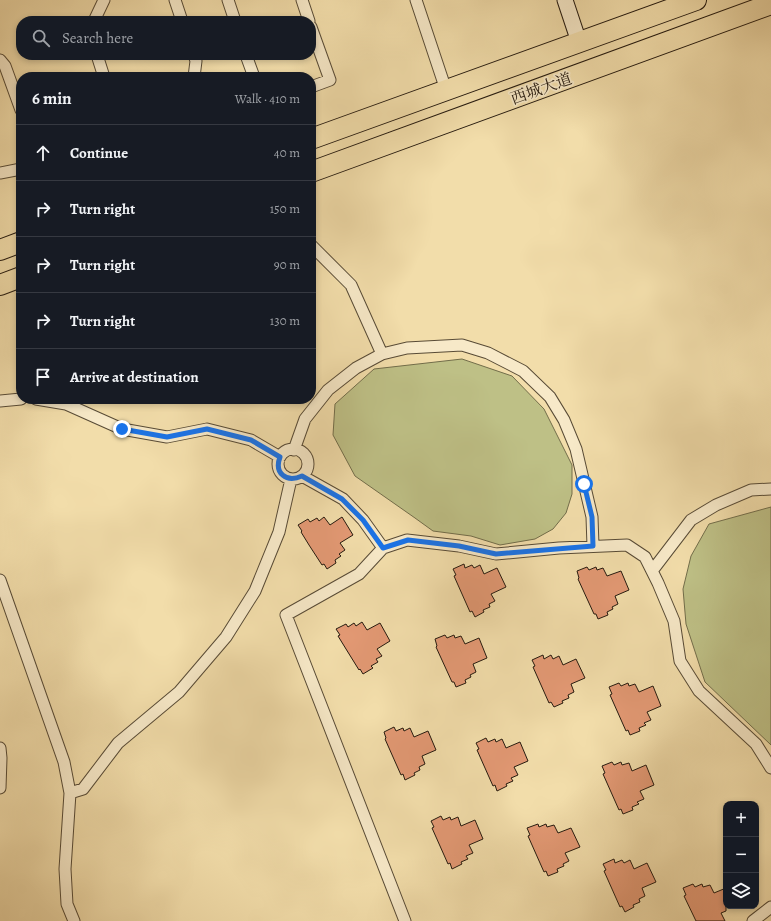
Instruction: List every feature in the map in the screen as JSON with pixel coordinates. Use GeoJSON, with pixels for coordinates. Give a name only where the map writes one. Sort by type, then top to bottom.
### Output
{"type":"FeatureCollection","features":[{"type":"Feature","properties":{"kind":"highway","name":"西城大道"},"geometry":{"type":"LineString","coordinates":[[316,137],[696,0]]}},
{"type":"Feature","properties":{"kind":"highway","name":"西城大道"},"geometry":{"type":"LineString","coordinates":[[316,170],[771,4]]}},
{"type":"Feature","properties":{"kind":"highway"},"geometry":{"type":"LineString","coordinates":[[0,250],[16,244]]}},
{"type":"Feature","properties":{"kind":"highway"},"geometry":{"type":"LineString","coordinates":[[0,285],[16,279]]}},
{"type":"Feature","properties":{"kind":"street"},"geometry":{"type":"LineString","coordinates":[[96,16],[104,0]]}},
{"type":"Feature","properties":{"kind":"street"},"geometry":{"type":"LineString","coordinates":[[175,0],[180,16]]}},
{"type":"Feature","properties":{"kind":"street"},"geometry":{"type":"LineString","coordinates":[[228,0],[233,16]]}},
{"type":"Feature","properties":{"kind":"street"},"geometry":{"type":"LineString","coordinates":[[302,0],[307,16]]}},
{"type":"Feature","properties":{"kind":"street"},"geometry":{"type":"LineString","coordinates":[[416,0],[446,90]]}},
{"type":"Feature","properties":{"kind":"street"},"geometry":{"type":"LineString","coordinates":[[565,0],[579,42]]}},
{"type":"Feature","properties":{"kind":"street"},"geometry":{"type":"LineString","coordinates":[[316,40],[330,80],[316,85]]}},
{"type":"Feature","properties":{"kind":"street"},"geometry":{"type":"LineString","coordinates":[[0,60],[5,66],[16,96]]}},
{"type":"Feature","properties":{"kind":"street"},"geometry":{"type":"LineString","coordinates":[[99,60],[102,72]]}},
{"type":"Feature","properties":{"kind":"street"},"geometry":{"type":"LineString","coordinates":[[195,72],[196,60]]}},
{"type":"Feature","properties":{"kind":"street"},"geometry":{"type":"LineString","coordinates":[[248,60],[252,72]]}},
{"type":"Feature","properties":{"kind":"street"},"geometry":{"type":"LineString","coordinates":[[0,173],[16,170]]}},
{"type":"Feature","properties":{"kind":"street"},"geometry":{"type":"LineString","coordinates":[[316,250],[351,285],[382,354]]}},
{"type":"Feature","properties":{"kind":"street"},"geometry":{"type":"LineString","coordinates":[[294,450],[305,419],[328,390],[356,368],[382,354],[407,348],[462,345],[488,353],[523,371],[550,396],[564,420],[576,449],[592,517],[593,546]]}},
{"type":"Feature","properties":{"kind":"street"},"geometry":{"type":"LineString","coordinates":[[0,401],[16,399]]}},
{"type":"Feature","properties":{"kind":"street"},"geometry":{"type":"LineString","coordinates":[[66,404],[122,429],[167,437],[207,429],[251,440],[280,457]]}},
{"type":"Feature","properties":{"kind":"street"},"geometry":{"type":"LineString","coordinates":[[70,793],[83,789],[118,743],[179,692],[226,637],[255,591],[278,532],[296,477],[305,472],[307,466],[307,460],[300,451],[288,450],[283,453],[278,462],[281,473],[285,477],[296,477],[342,499],[363,520],[383,548]]}},
{"type":"Feature","properties":{"kind":"street"},"geometry":{"type":"LineString","coordinates":[[652,571],[691,520],[716,505],[751,490],[771,489]]}},
{"type":"Feature","properties":{"kind":"street"},"geometry":{"type":"LineString","coordinates":[[405,921],[286,614],[358,574],[383,548],[408,540],[459,546],[496,554],[593,546],[627,545],[645,556],[652,571],[674,621],[680,662],[699,691],[756,744],[771,768]]}},
{"type":"Feature","properties":{"kind":"street"},"geometry":{"type":"LineString","coordinates":[[0,580],[64,762],[70,793],[65,869],[67,904],[74,921]]}},
{"type":"Feature","properties":{"kind":"street"},"geometry":{"type":"LineString","coordinates":[[0,748],[2,758],[0,788]]}},
{"type":"Feature","properties":{"kind":"street"},"geometry":{"type":"LineString","coordinates":[[753,921],[771,907]]}},
{"type":"Feature","properties":{"kind":"green space"},"geometry":{"type":"Polygon","coordinates":[[[462,359],[512,376],[544,409],[572,465],[572,494],[566,513],[553,529],[535,539],[500,545],[471,536],[433,531],[355,476],[333,435],[335,404],[374,369],[462,359]]]}},
{"type":"Feature","properties":{"kind":"green space"},"geometry":{"type":"Polygon","coordinates":[[[771,507],[771,745],[705,682],[686,624],[683,589],[691,556],[709,524],[771,507]]]}},
{"type":"Feature","properties":{"kind":"building"},"geometry":{"type":"Polygon","coordinates":[[[324,517],[330,525],[342,517],[353,535],[340,543],[345,550],[339,554],[341,556],[335,560],[336,563],[327,569],[324,564],[322,565],[298,525],[308,519],[310,522],[317,518],[319,521],[324,517]]]}},
{"type":"Feature","properties":{"kind":"building"},"geometry":{"type":"Polygon","coordinates":[[[464,564],[465,568],[472,565],[474,568],[480,565],[484,574],[497,568],[506,587],[491,594],[495,601],[489,604],[490,607],[483,610],[484,612],[475,617],[472,611],[470,612],[454,576],[456,575],[453,569],[464,564]]]}},
{"type":"Feature","properties":{"kind":"building"},"geometry":{"type":"Polygon","coordinates":[[[587,567],[589,570],[596,567],[597,570],[603,568],[607,576],[621,571],[629,590],[615,596],[618,604],[607,612],[608,615],[598,619],[596,614],[594,614],[578,579],[577,571],[587,567]]]}},
{"type":"Feature","properties":{"kind":"building"},"geometry":{"type":"Polygon","coordinates":[[[362,622],[367,630],[380,623],[390,641],[377,649],[382,656],[376,659],[378,662],[371,666],[373,668],[363,674],[338,636],[340,635],[336,629],[346,624],[348,627],[354,623],[356,626],[362,622]]]}},
{"type":"Feature","properties":{"kind":"building"},"geometry":{"type":"Polygon","coordinates":[[[445,635],[447,638],[454,635],[455,638],[461,636],[465,644],[479,638],[487,658],[473,664],[476,672],[465,680],[466,683],[456,687],[454,682],[452,682],[436,647],[435,639],[445,635]]]}},
{"type":"Feature","properties":{"kind":"building"},"geometry":{"type":"Polygon","coordinates":[[[543,655],[544,659],[551,655],[553,659],[559,656],[563,665],[576,659],[585,678],[571,684],[574,692],[568,695],[569,698],[562,701],[563,703],[554,707],[551,702],[549,703],[533,667],[535,666],[532,660],[543,655]]]}},
{"type":"Feature","properties":{"kind":"building"},"geometry":{"type":"Polygon","coordinates":[[[619,683],[621,686],[628,683],[629,686],[635,684],[639,692],[653,686],[661,706],[647,712],[651,720],[644,723],[646,725],[639,728],[640,731],[630,735],[628,730],[626,731],[610,695],[612,694],[609,687],[619,683]]]}},
{"type":"Feature","properties":{"kind":"building"},"geometry":{"type":"Polygon","coordinates":[[[394,727],[396,731],[403,728],[404,731],[410,728],[414,737],[428,731],[436,750],[422,756],[425,764],[419,767],[420,770],[414,773],[415,775],[405,780],[403,774],[401,775],[385,739],[384,732],[394,727]]]}},
{"type":"Feature","properties":{"kind":"building"},"geometry":{"type":"Polygon","coordinates":[[[486,738],[488,742],[495,739],[496,742],[502,739],[506,748],[520,742],[528,761],[514,767],[518,775],[511,778],[513,781],[506,784],[507,786],[497,791],[495,785],[493,786],[477,750],[479,749],[476,743],[486,738]]]}},
{"type":"Feature","properties":{"kind":"building"},"geometry":{"type":"Polygon","coordinates":[[[612,762],[614,765],[621,762],[622,765],[629,763],[632,771],[646,765],[654,785],[640,791],[644,799],[637,802],[639,804],[632,807],[633,810],[623,814],[621,809],[619,810],[603,774],[605,773],[602,766],[612,762]]]}},
{"type":"Feature","properties":{"kind":"building"},"geometry":{"type":"Polygon","coordinates":[[[441,816],[443,820],[450,817],[451,820],[458,817],[461,826],[475,820],[483,839],[469,845],[473,853],[466,856],[468,859],[461,862],[462,864],[452,869],[450,863],[448,864],[432,828],[434,827],[431,821],[441,816]]]}},
{"type":"Feature","properties":{"kind":"building"},"geometry":{"type":"Polygon","coordinates":[[[538,824],[539,827],[546,824],[547,827],[554,825],[558,833],[571,828],[580,847],[565,853],[569,861],[563,864],[564,866],[557,869],[558,872],[548,876],[546,871],[544,872],[528,836],[530,835],[527,828],[538,824]]]}},
{"type":"Feature","properties":{"kind":"building"},"geometry":{"type":"Polygon","coordinates":[[[614,859],[615,863],[622,860],[624,863],[630,860],[634,869],[647,863],[656,882],[642,888],[645,896],[639,899],[640,902],[633,905],[634,907],[625,912],[622,906],[620,907],[604,871],[606,870],[603,864],[614,859]]]}},
{"type":"Feature","properties":{"kind":"building"},"geometry":{"type":"Polygon","coordinates":[[[693,884],[695,887],[702,884],[703,887],[710,885],[714,893],[723,889],[723,909],[726,909],[726,911],[721,913],[725,921],[696,921],[684,896],[686,895],[683,888],[693,884]]]}},
{"type":"Feature","properties":{"kind":"route"},"geometry":{"type":"LineString","coordinates":[[122,429],[167,437],[207,429],[251,440],[280,457],[278,468],[285,477],[291,479],[302,476],[342,499],[363,520],[383,548],[408,540],[459,546],[496,554],[593,546],[592,517],[584,484]]}}]}
